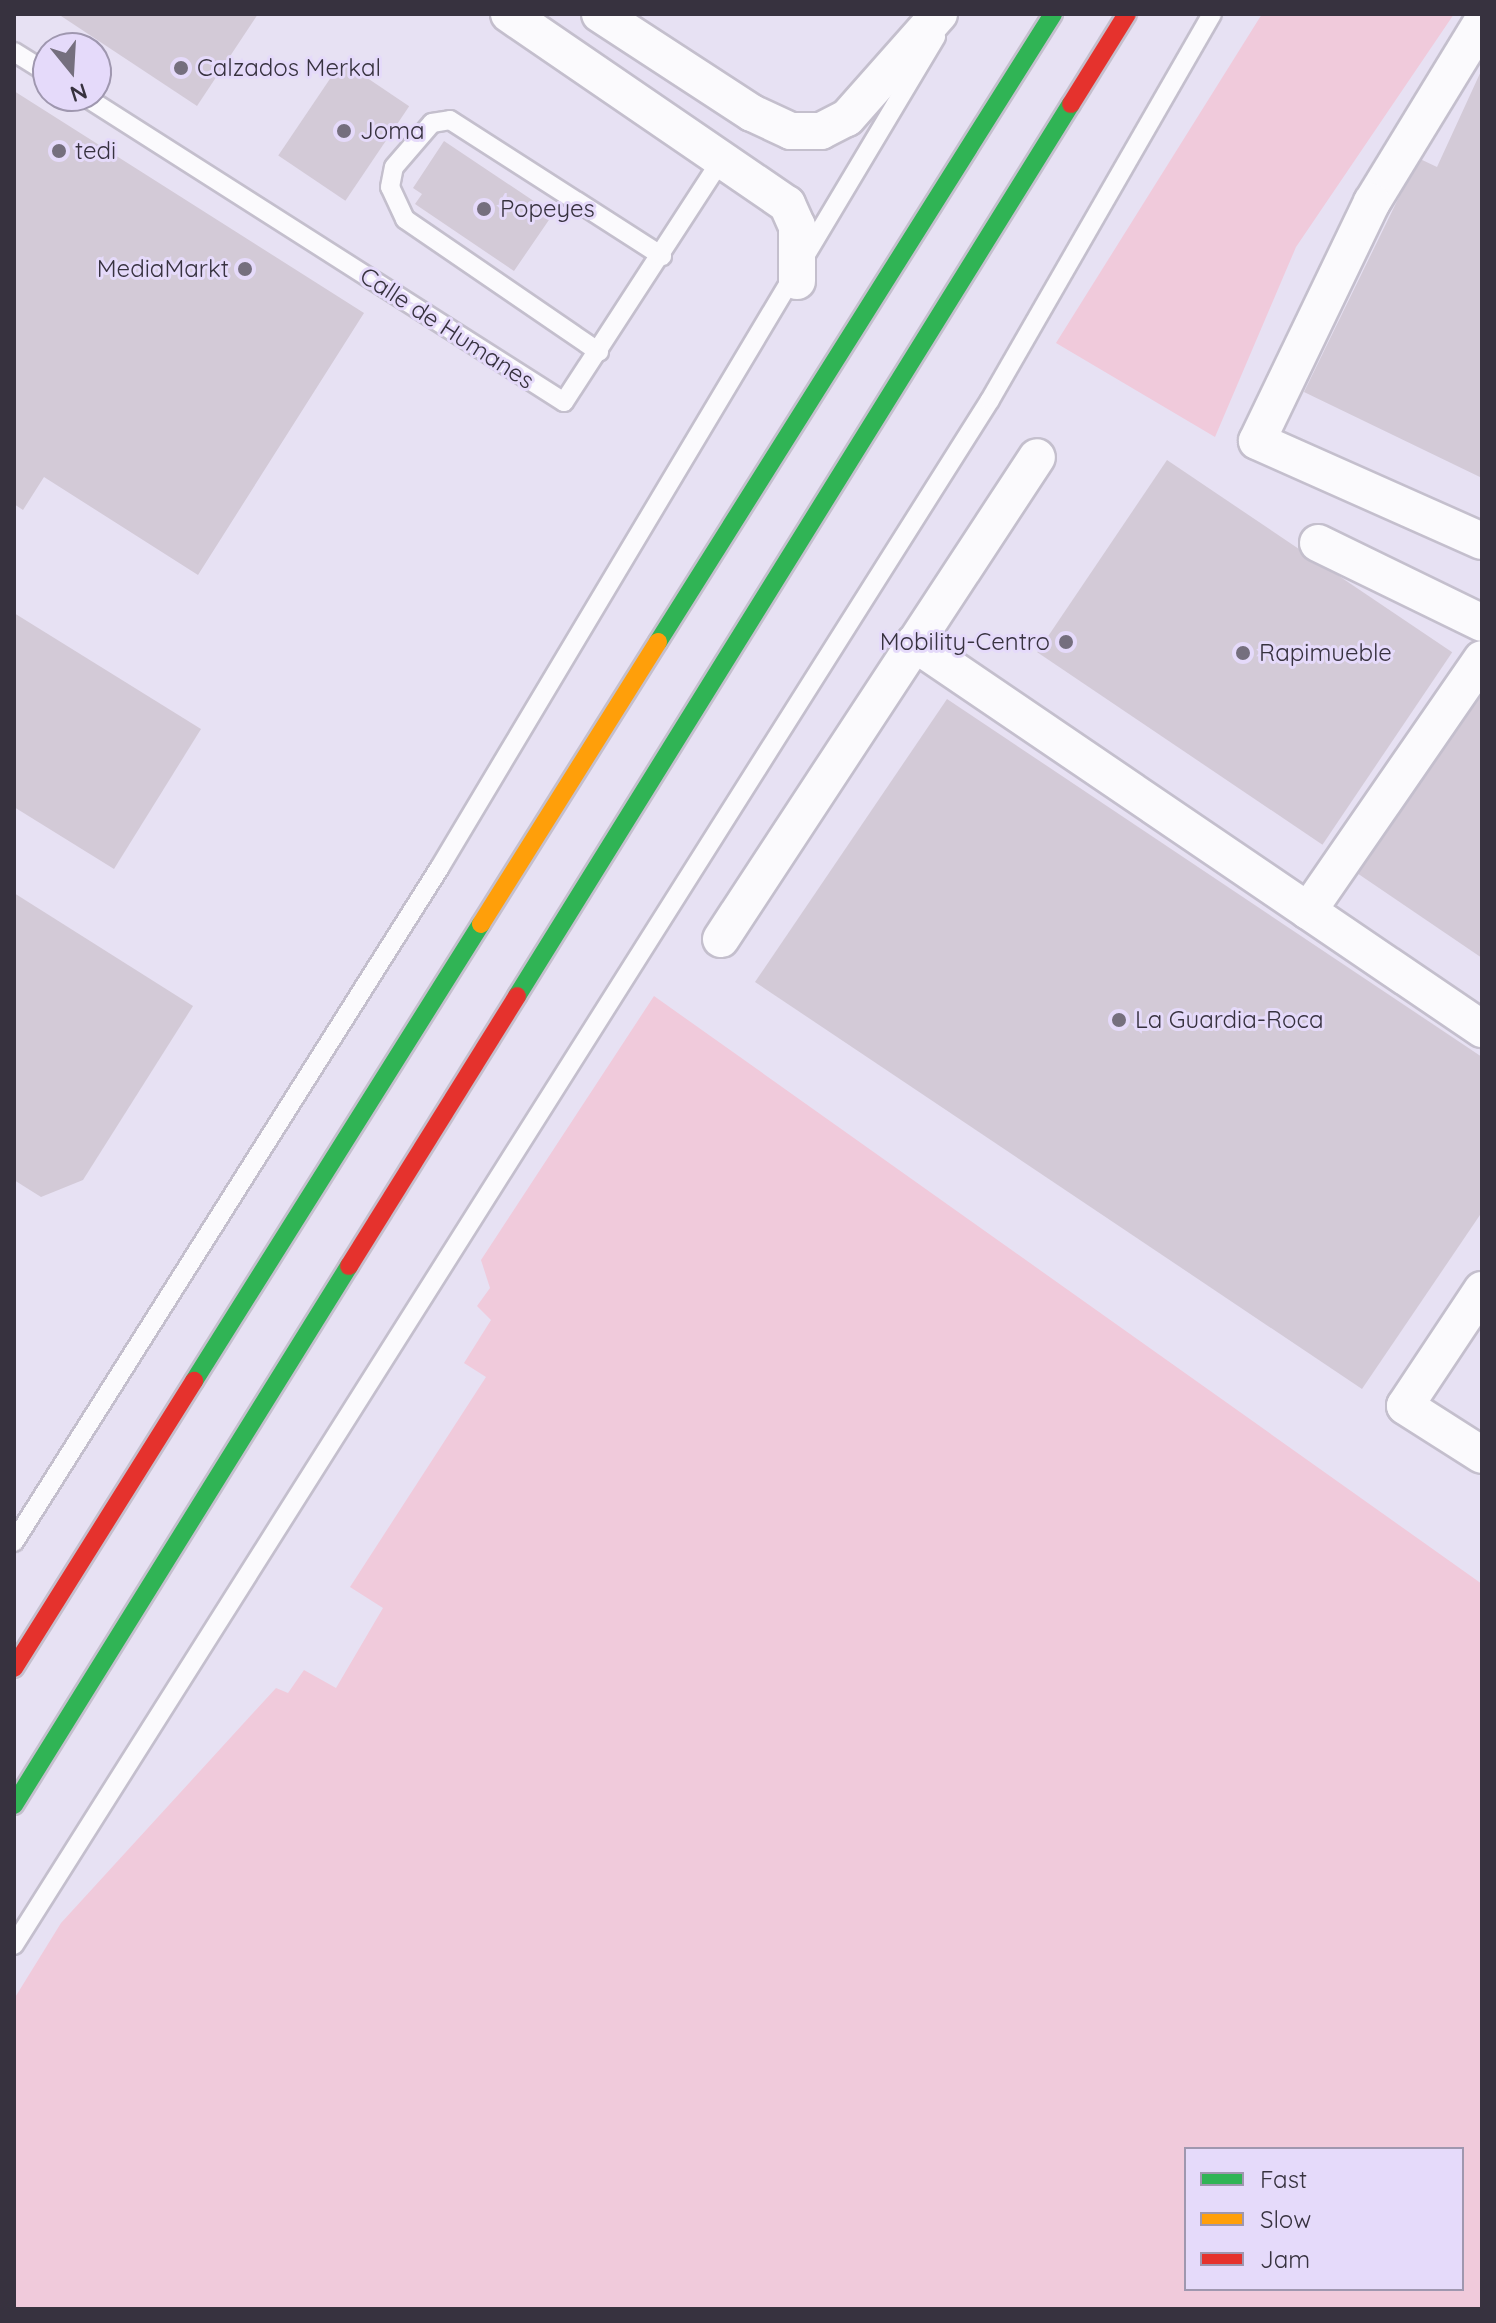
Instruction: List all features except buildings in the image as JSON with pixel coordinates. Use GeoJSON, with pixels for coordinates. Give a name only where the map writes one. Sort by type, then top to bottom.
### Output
{"type":"FeatureCollection","features":[{"type":"Feature","properties":{"kind":"highway"},"geometry":{"type":"LineString","coordinates":[[14,1668],[1053,14]]}},
{"type":"Feature","properties":{"kind":"highway"},"geometry":{"type":"LineString","coordinates":[[14,1805],[1127,14]]}},
{"type":"Feature","properties":{"kind":"street"},"geometry":{"type":"LineString","coordinates":[[509,14],[723,157],[787,204],[797,226],[797,281]]}},
{"type":"Feature","properties":{"kind":"street"},"geometry":{"type":"LineString","coordinates":[[600,14],[752,113],[791,131],[821,131],[847,118],[939,14]]}},
{"type":"Feature","properties":{"kind":"street"},"geometry":{"type":"LineString","coordinates":[[1482,22],[1372,202],[1257,441],[1482,541]]}},
{"type":"Feature","properties":{"kind":"street"},"geometry":{"type":"LineString","coordinates":[[721,939],[1037,457]]}},
{"type":"Feature","properties":{"kind":"street"},"geometry":{"type":"LineString","coordinates":[[1318,543],[1482,623]]}},
{"type":"Feature","properties":{"kind":"street"},"geometry":{"type":"LineString","coordinates":[[914,643],[1482,1029]]}},
{"type":"Feature","properties":{"kind":"street"},"geometry":{"type":"LineString","coordinates":[[1308,911],[1482,659]]}},
{"type":"Feature","properties":{"kind":"street"},"geometry":{"type":"LineString","coordinates":[[1482,1290],[1405,1406],[1482,1455]]}},
{"type":"Feature","properties":{"kind":"lane"},"geometry":{"type":"LineString","coordinates":[[14,1542],[440,867],[797,281],[950,14]]}},
{"type":"Feature","properties":{"kind":"lane"},"geometry":{"type":"LineString","coordinates":[[14,1945],[990,400],[1212,14]]}},
{"type":"Feature","properties":{"kind":"lane"},"geometry":{"type":"LineString","coordinates":[[14,52],[32,63]]}},
{"type":"Feature","properties":{"kind":"lane","name":"Calle de Humanes"},"geometry":{"type":"LineString","coordinates":[[109,112],[564,402],[662,256],[723,157]]}},
{"type":"Feature","properties":{"kind":"lane"},"geometry":{"type":"LineString","coordinates":[[599,352],[405,219],[390,187],[394,167],[432,123],[450,120],[662,256]]}},
{"type":"Feature","properties":{"kind":"shaded area"},"geometry":{"type":"Polygon","coordinates":[[[1262,14],[1454,14],[1296,247],[1215,437],[1056,343],[1262,14]]]}},
{"type":"Feature","properties":{"kind":"shaded area"},"geometry":{"type":"Polygon","coordinates":[[[654,996],[1482,1584],[1482,2309],[14,2309],[14,1999],[61,1923],[276,1688],[288,1693],[304,1670],[336,1688],[383,1608],[350,1587],[486,1377],[464,1363],[491,1320],[477,1306],[490,1288],[481,1260],[654,996]]]}},
{"type":"Feature","properties":{"kind":"traffic: fast"},"geometry":{"type":"LineString","coordinates":[[658,642],[1053,14]]}},
{"type":"Feature","properties":{"kind":"traffic: fast"},"geometry":{"type":"LineString","coordinates":[[517,996],[1071,104]]}},
{"type":"Feature","properties":{"kind":"traffic: fast"},"geometry":{"type":"LineString","coordinates":[[194,1381],[481,924]]}},
{"type":"Feature","properties":{"kind":"traffic: fast"},"geometry":{"type":"LineString","coordinates":[[14,1805],[349,1266]]}},
{"type":"Feature","properties":{"kind":"traffic: slow"},"geometry":{"type":"LineString","coordinates":[[481,924],[658,642]]}},
{"type":"Feature","properties":{"kind":"traffic: jam"},"geometry":{"type":"LineString","coordinates":[[1071,104],[1127,14]]}},
{"type":"Feature","properties":{"kind":"traffic: jam"},"geometry":{"type":"LineString","coordinates":[[349,1266],[517,996]]}},
{"type":"Feature","properties":{"kind":"traffic: jam"},"geometry":{"type":"LineString","coordinates":[[14,1668],[194,1381]]}},
{"type":"Feature","properties":{"kind":"place","name":"Calzados Merkal"},"geometry":{"type":"Point","coordinates":[181,68]}},
{"type":"Feature","properties":{"kind":"place","name":"Joma"},"geometry":{"type":"Point","coordinates":[344,131]}},
{"type":"Feature","properties":{"kind":"place","name":"tedi"},"geometry":{"type":"Point","coordinates":[59,151]}},
{"type":"Feature","properties":{"kind":"place","name":"Popeyes"},"geometry":{"type":"Point","coordinates":[484,209]}},
{"type":"Feature","properties":{"kind":"place","name":"MediaMarkt"},"geometry":{"type":"Point","coordinates":[245,269]}},
{"type":"Feature","properties":{"kind":"place","name":"Mobility-Centro"},"geometry":{"type":"Point","coordinates":[1066,642]}},
{"type":"Feature","properties":{"kind":"place","name":"Rapimueble"},"geometry":{"type":"Point","coordinates":[1243,653]}},
{"type":"Feature","properties":{"kind":"place","name":"La Guardia-Roca"},"geometry":{"type":"Point","coordinates":[1119,1020]}}]}
